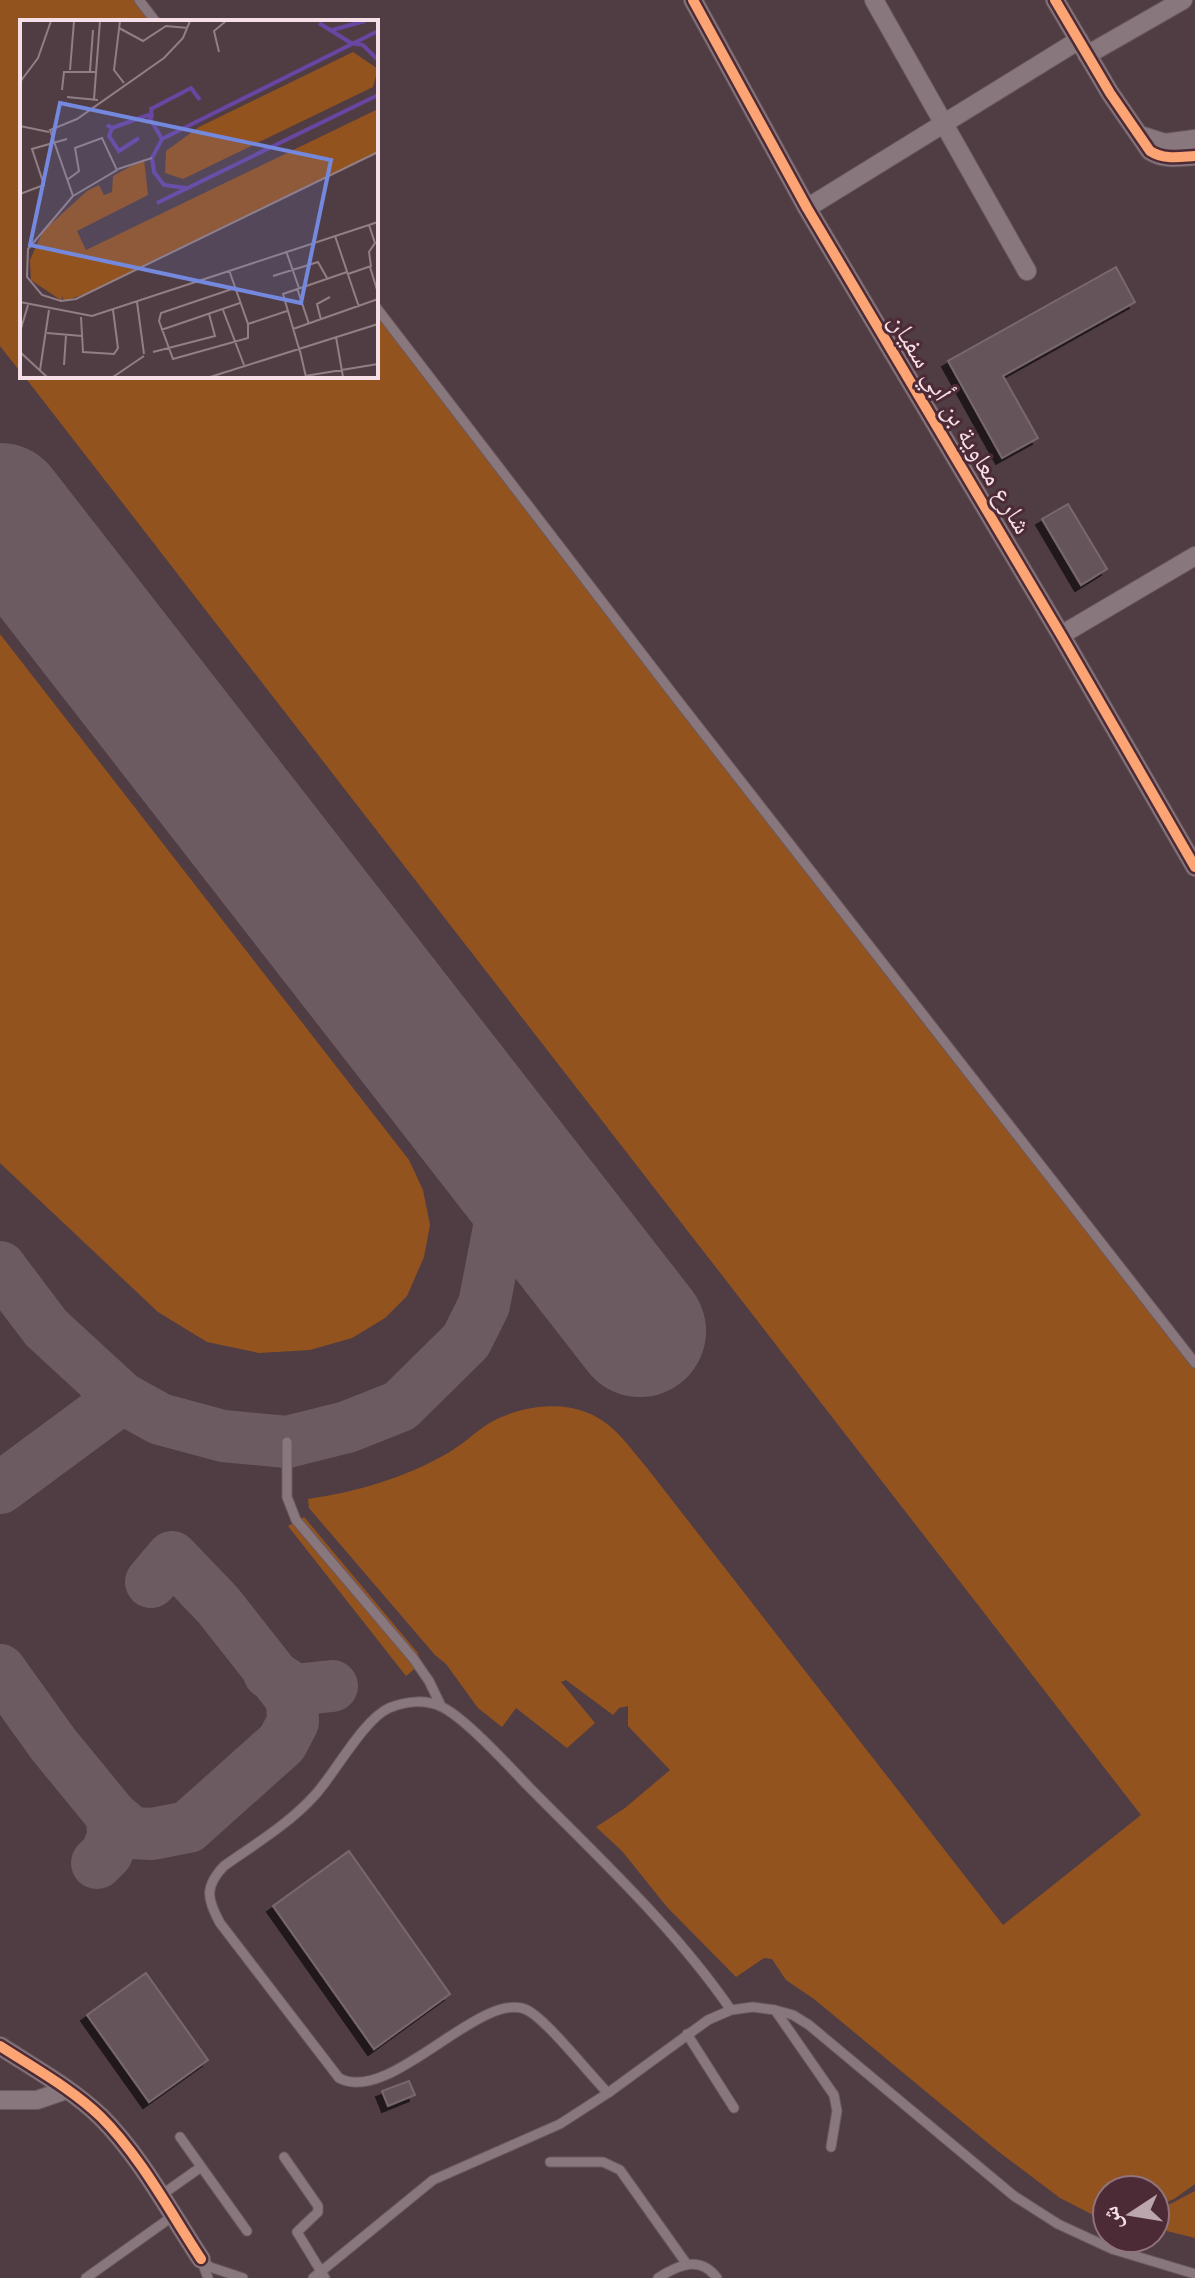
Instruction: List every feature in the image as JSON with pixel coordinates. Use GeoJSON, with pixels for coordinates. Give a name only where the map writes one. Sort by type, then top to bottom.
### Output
{"type":"FeatureCollection","features":[{"type":"Feature","properties":{"kind":"street","name":"شارع معاوية بن أبي سفيان"},"geometry":{"type":"LineString","coordinates":[[693,0],[807,208],[1195,867]]}},
{"type":"Feature","properties":{"kind":"street"},"geometry":{"type":"LineString","coordinates":[[874,0],[1027,271]]}},
{"type":"Feature","properties":{"kind":"street"},"geometry":{"type":"LineString","coordinates":[[1055,0],[1150,151],[1158,156],[1195,156]]}},
{"type":"Feature","properties":{"kind":"street"},"geometry":{"type":"LineString","coordinates":[[807,208],[943,122],[1083,48],[1183,0]]}},
{"type":"Feature","properties":{"kind":"street"},"geometry":{"type":"LineString","coordinates":[[1140,135],[1165,143],[1195,139]]}},
{"type":"Feature","properties":{"kind":"street"},"geometry":{"type":"LineString","coordinates":[[1061,635],[1194,560]]}},
{"type":"Feature","properties":{"kind":"street"},"geometry":{"type":"LineString","coordinates":[[0,2046],[84,2102],[115,2132],[201,2259]]}},
{"type":"Feature","properties":{"kind":"street"},"geometry":{"type":"LineString","coordinates":[[0,2100],[37,2100],[66,2090]]}},
{"type":"Feature","properties":{"kind":"lane"},"geometry":{"type":"LineString","coordinates":[[139,0],[154,20]]}},
{"type":"Feature","properties":{"kind":"lane"},"geometry":{"type":"LineString","coordinates":[[378,310],[676,698],[1195,1363]]}},
{"type":"Feature","properties":{"kind":"lane"},"geometry":{"type":"LineString","coordinates":[[287,1442],[287,1497],[296,1520],[413,1658],[441,1706]]}},
{"type":"Feature","properties":{"kind":"lane"},"geometry":{"type":"LineString","coordinates":[[608,2093],[537,2018],[520,2007],[500,2010],[470,2024],[397,2069],[364,2082],[347,2082],[333,2072],[220,1923],[209,1892],[213,1877],[301,1810],[316,1795],[370,1722],[385,1710],[403,1703],[423,1702],[441,1706],[511,1768],[684,1948],[731,2010]]}},
{"type":"Feature","properties":{"kind":"lane"},"geometry":{"type":"LineString","coordinates":[[303,2278],[318,2276],[433,2180],[549,2130],[608,2093],[708,2020],[731,2010],[753,2007],[793,2015],[809,2025],[1014,2196],[1058,2224],[1112,2249],[1195,2274]]}},
{"type":"Feature","properties":{"kind":"lane"},"geometry":{"type":"LineString","coordinates":[[775,2010],[834,2095],[837,2111],[831,2147]]}},
{"type":"Feature","properties":{"kind":"lane"},"geometry":{"type":"LineString","coordinates":[[687,2034],[734,2108]]}},
{"type":"Feature","properties":{"kind":"lane"},"geometry":{"type":"LineString","coordinates":[[180,2137],[247,2231]]}},
{"type":"Feature","properties":{"kind":"lane"},"geometry":{"type":"LineString","coordinates":[[284,2157],[318,2206],[318,2212],[297,2232],[318,2276]]}},
{"type":"Feature","properties":{"kind":"lane"},"geometry":{"type":"LineString","coordinates":[[550,2162],[603,2162],[620,2170],[686,2263]]}},
{"type":"Feature","properties":{"kind":"lane"},"geometry":{"type":"LineString","coordinates":[[160,2196],[201,2167]]}},
{"type":"Feature","properties":{"kind":"lane"},"geometry":{"type":"LineString","coordinates":[[86,2278],[173,2216]]}},
{"type":"Feature","properties":{"kind":"lane"},"geometry":{"type":"LineString","coordinates":[[201,2259],[208,2278]]}},
{"type":"Feature","properties":{"kind":"lane"},"geometry":{"type":"LineString","coordinates":[[201,2259],[210,2267],[243,2278]]}},
{"type":"Feature","properties":{"kind":"lane"},"geometry":{"type":"LineString","coordinates":[[658,2278],[686,2263],[699,2264],[712,2271],[717,2278]]}},
{"type":"Feature","properties":{"kind":"shaded area"},"geometry":{"type":"Polygon","coordinates":[[[0,0],[134,0],[149,20],[20,20],[20,371],[0,346],[0,0]]]}},
{"type":"Feature","properties":{"kind":"shaded area"},"geometry":{"type":"Polygon","coordinates":[[[378,317],[920,1019],[1195,1368],[1195,2184],[1171,2200],[1171,2174],[1091,2174],[1091,2214],[1060,2198],[999,2152],[814,1999],[786,1980],[772,1959],[764,1958],[736,1977],[667,1907],[622,1851],[596,1827],[625,1808],[670,1770],[628,1726],[628,1706],[619,1708],[613,1715],[566,1680],[561,1682],[595,1723],[567,1748],[516,1708],[502,1727],[478,1708],[446,1664],[309,1508],[308,1499],[362,1488],[415,1470],[453,1450],[488,1424],[519,1411],[552,1406],[585,1412],[600,1419],[627,1443],[647,1468],[1003,1925],[1141,1815],[26,378],[378,378],[378,317]]]}},
{"type":"Feature","properties":{"kind":"shaded area"},"geometry":{"type":"Polygon","coordinates":[[[0,634],[409,1160],[423,1190],[430,1225],[424,1257],[407,1296],[385,1318],[352,1338],[310,1350],[259,1353],[207,1342],[158,1312],[0,1163],[0,634]]]}},
{"type":"Feature","properties":{"kind":"shaded area"},"geometry":{"type":"Polygon","coordinates":[[[304,1517],[417,1652],[422,1663],[406,1676],[288,1526],[304,1517]]]}},
{"type":"Feature","properties":{"kind":"shaded area"},"geometry":{"type":"Polygon","coordinates":[[[1195,2191],[1195,2238],[1171,2232],[1171,2204],[1195,2191]]]}},
{"type":"Feature","properties":{"kind":"building"},"geometry":{"type":"Polygon","coordinates":[[[1116,267],[1135,302],[1003,376],[1038,438],[1002,458],[948,361],[1116,267]]]}},
{"type":"Feature","properties":{"kind":"building"},"geometry":{"type":"Polygon","coordinates":[[[1068,504],[1107,569],[1081,585],[1042,519],[1068,504]]]}},
{"type":"Feature","properties":{"kind":"building"},"geometry":{"type":"Polygon","coordinates":[[[349,1851],[450,1994],[374,2049],[273,1906],[349,1851]]]}},
{"type":"Feature","properties":{"kind":"building"},"geometry":{"type":"Polygon","coordinates":[[[146,1973],[208,2060],[149,2102],[87,2015],[146,1973]]]}},
{"type":"Feature","properties":{"kind":"building"},"geometry":{"type":"Polygon","coordinates":[[[409,2081],[415,2095],[388,2106],[382,2091],[409,2081]]]}},
{"type":"Feature","properties":{"kind":"taxiway"},"geometry":{"type":"LineString","coordinates":[[0,1267],[46,1328],[122,1398],[160,1419],[223,1436],[287,1442],[347,1427],[400,1406],[466,1341],[484,1305],[501,1217],[472,1116]]}},
{"type":"Feature","properties":{"kind":"taxiway"},"geometry":{"type":"LineString","coordinates":[[0,1488],[122,1398]]}},
{"type":"Feature","properties":{"kind":"taxiway"},"geometry":{"type":"LineString","coordinates":[[112,1816],[132,1833],[152,1834],[188,1827],[282,1743],[293,1722],[292,1699],[218,1605],[172,1557],[151,1582]]}},
{"type":"Feature","properties":{"kind":"taxiway"},"geometry":{"type":"LineString","coordinates":[[0,1670],[53,1744],[112,1816],[113,1836],[107,1853],[97,1863]]}},
{"type":"Feature","properties":{"kind":"taxiway"},"geometry":{"type":"LineString","coordinates":[[269,1673],[295,1690],[332,1686]]}},
{"type":"Feature","properties":{"kind":"runway"},"geometry":{"type":"LineString","coordinates":[[0,509],[640,1331]]}},
{"type":"Feature","properties":{"kind":"cycle path"},"geometry":{"type":"LineString","coordinates":[[693,0],[807,208],[1195,867]]}},
{"type":"Feature","properties":{"kind":"cycle path"},"geometry":{"type":"LineString","coordinates":[[1055,0],[1110,93],[1150,151],[1166,157],[1195,156]]}},
{"type":"Feature","properties":{"kind":"cycle path"},"geometry":{"type":"LineString","coordinates":[[0,2046],[65,2088],[101,2117],[142,2167],[201,2259]]}}]}
